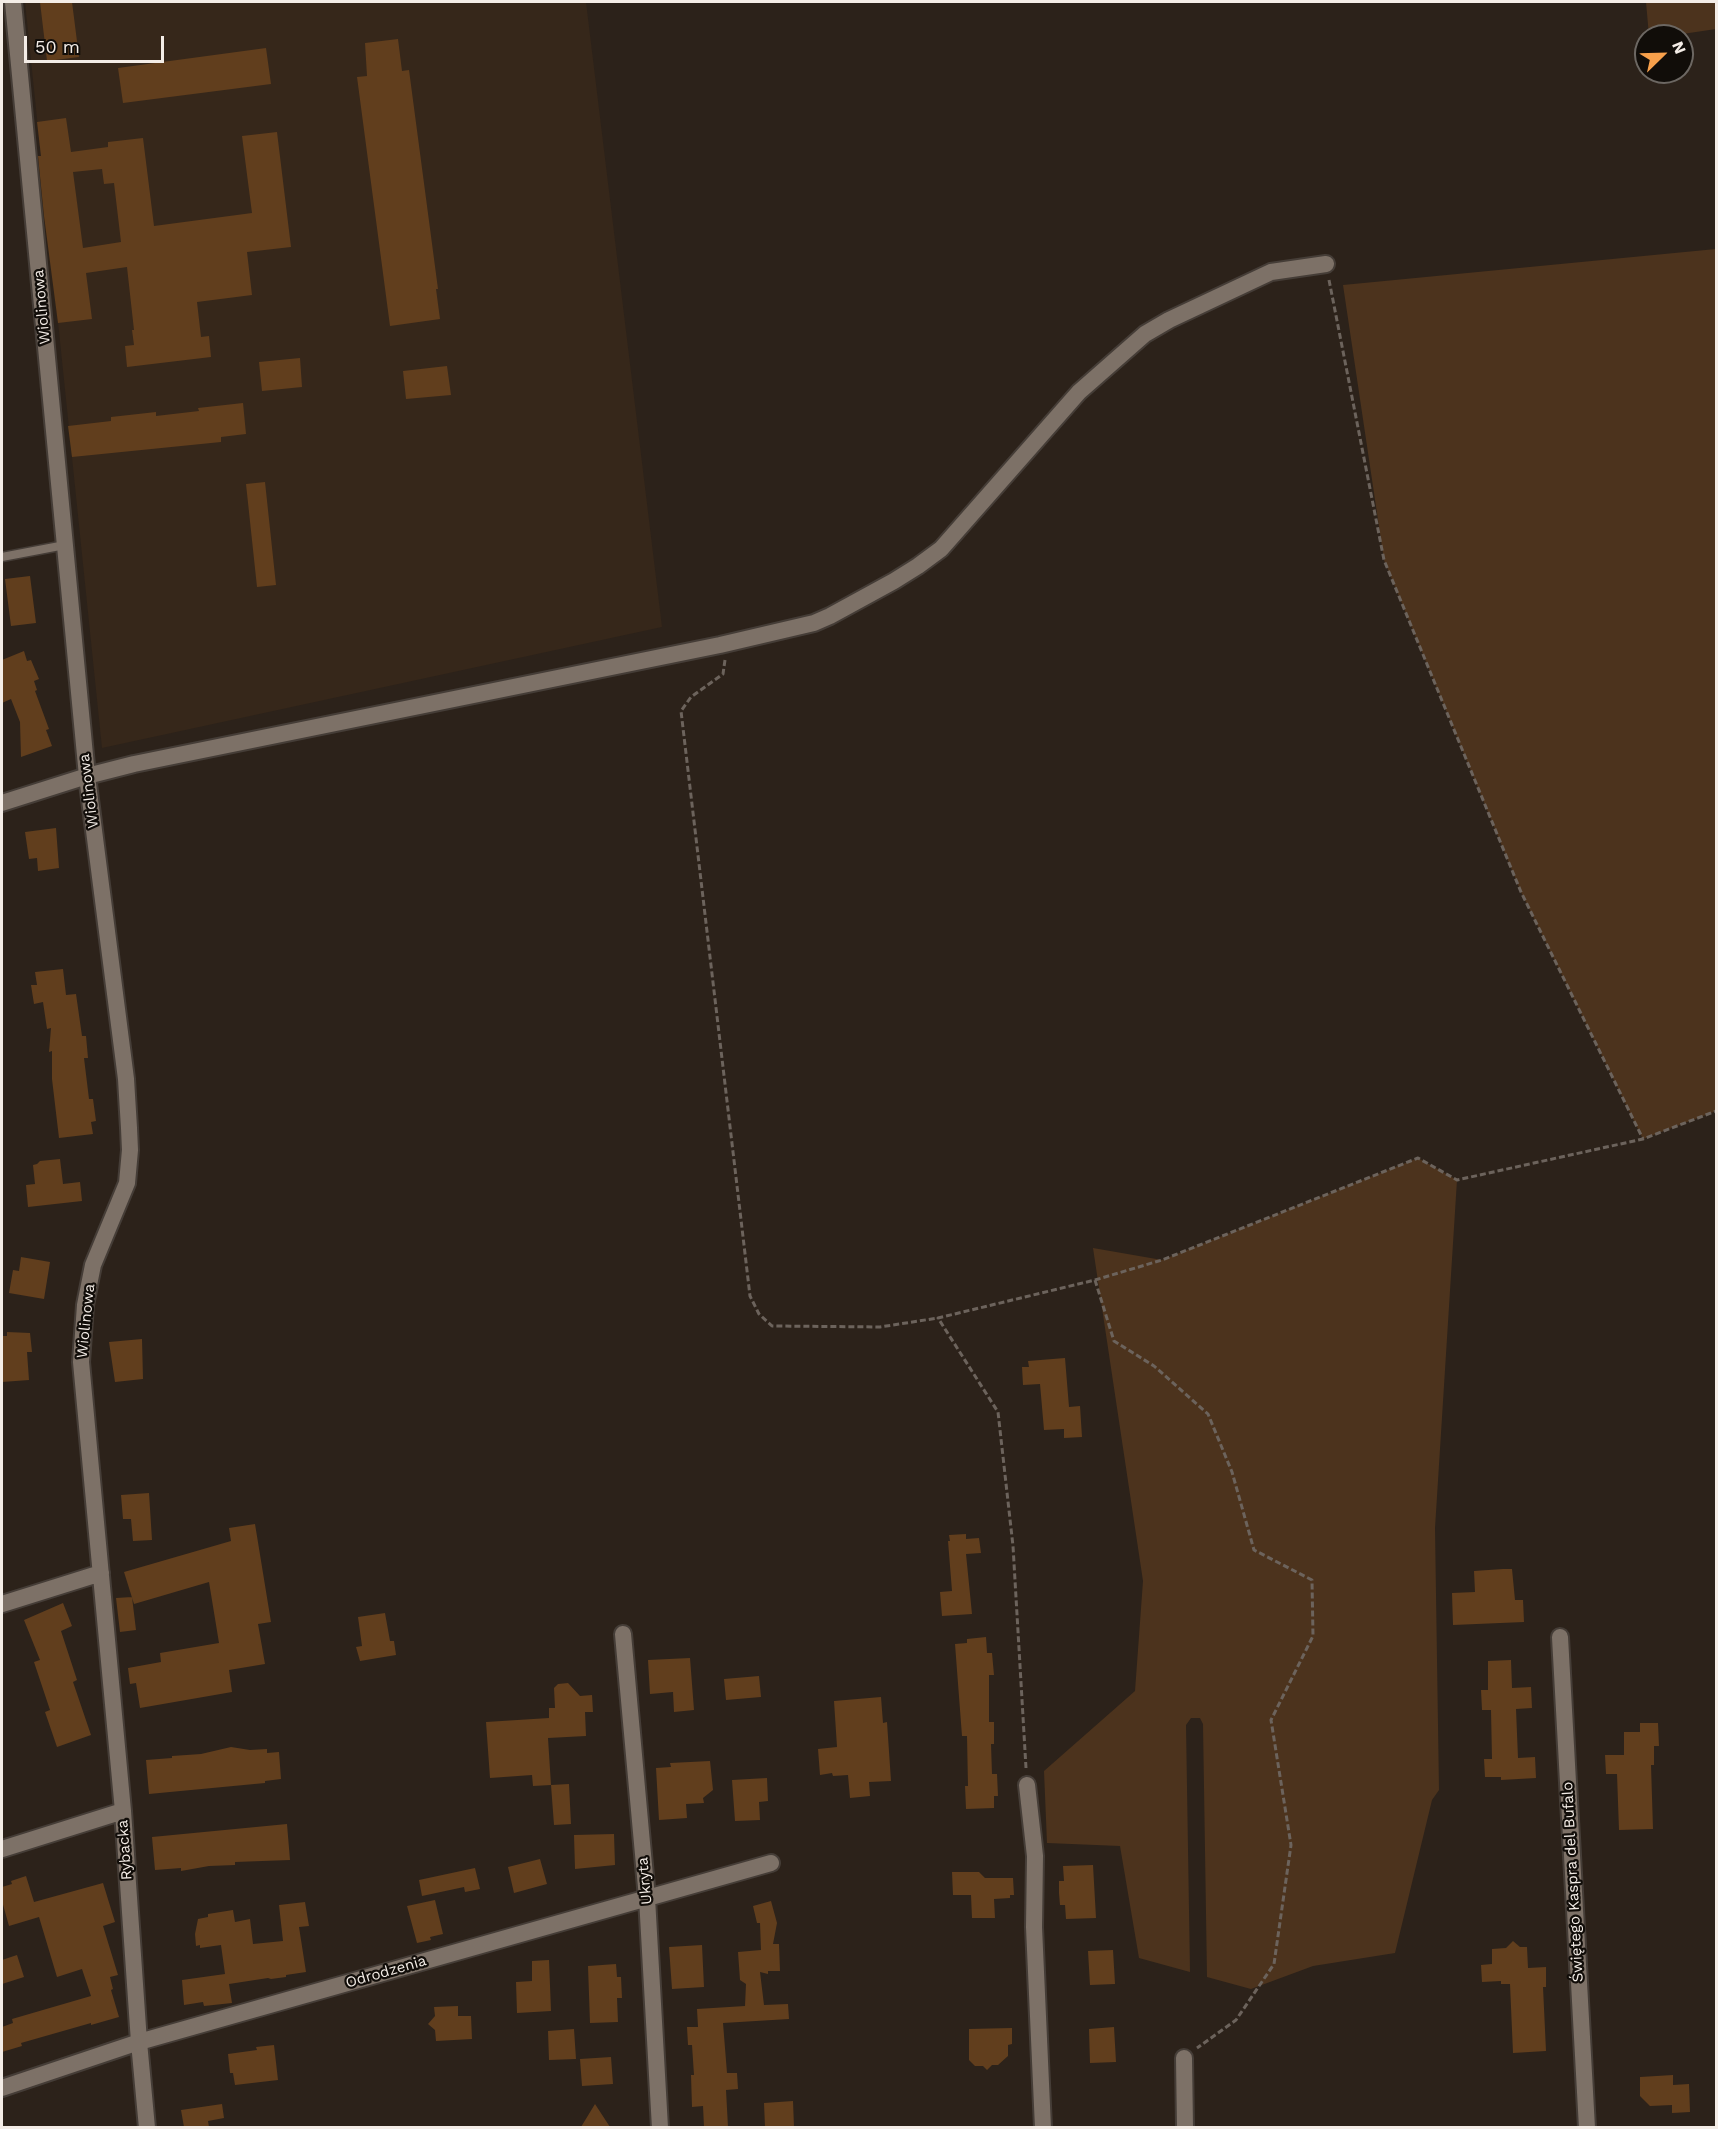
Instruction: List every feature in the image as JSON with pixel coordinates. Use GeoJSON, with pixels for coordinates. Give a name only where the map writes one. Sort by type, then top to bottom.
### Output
{"type":"FeatureCollection","features":[{"type":"Feature","properties":{"kind":"street","name":"Wiolinowa"},"geometry":{"type":"LineString","coordinates":[[13,2],[87,776],[126,1079],[130,1150],[127,1183],[93,1265],[85,1305],[82,1339],[81,1362],[100,1573]]}},
{"type":"Feature","properties":{"kind":"street"},"geometry":{"type":"LineString","coordinates":[[2,803],[87,776],[134,765],[723,644],[814,623],[918,567],[941,549],[1079,392],[1145,334],[1169,320],[1271,272],[1326,264]]}},
{"type":"Feature","properties":{"kind":"street"},"geometry":{"type":"LineString","coordinates":[[2,1604],[100,1573]]}},
{"type":"Feature","properties":{"kind":"street","name":"Rybacka"},"geometry":{"type":"LineString","coordinates":[[100,1573],[123,1811],[147,2127]]}},
{"type":"Feature","properties":{"kind":"street","name":"Ukryta"},"geometry":{"type":"LineString","coordinates":[[623,1634],[647,1898],[660,2127]]}},
{"type":"Feature","properties":{"kind":"street","name":"Świętego Kaspra del Bufalo"},"geometry":{"type":"LineString","coordinates":[[1560,1637],[1587,2127]]}},
{"type":"Feature","properties":{"kind":"street"},"geometry":{"type":"LineString","coordinates":[[1027,1785],[1035,1856],[1034,1928],[1042,2127]]}},
{"type":"Feature","properties":{"kind":"street"},"geometry":{"type":"LineString","coordinates":[[2,1850],[123,1811]]}},
{"type":"Feature","properties":{"kind":"street","name":"Odrodzenia"},"geometry":{"type":"LineString","coordinates":[[2,2088],[139,2042],[771,1863]]}},
{"type":"Feature","properties":{"kind":"street"},"geometry":{"type":"LineString","coordinates":[[1184,2058],[1185,2127]]}},
{"type":"Feature","properties":{"kind":"lane"},"geometry":{"type":"LineString","coordinates":[[2,557],[65,545]]}},
{"type":"Feature","properties":{"kind":"path"},"geometry":{"type":"LineString","coordinates":[[1326,264],[1384,560],[1521,892],[1642,1139]]}},
{"type":"Feature","properties":{"kind":"path"},"geometry":{"type":"LineString","coordinates":[[723,644],[725,665],[723,674],[691,698],[681,711],[750,1296],[759,1314],[772,1326],[880,1327],[939,1318],[1095,1280],[1162,1260],[1418,1158],[1457,1180],[1642,1139],[1716,1111]]}},
{"type":"Feature","properties":{"kind":"path"},"geometry":{"type":"LineString","coordinates":[[1095,1280],[1114,1341],[1154,1366],[1208,1414],[1232,1472],[1254,1550],[1312,1580],[1313,1636],[1271,1719],[1291,1845],[1274,1964],[1236,2020],[1184,2058]]}},
{"type":"Feature","properties":{"kind":"path"},"geometry":{"type":"LineString","coordinates":[[939,1318],[998,1412],[1013,1546],[1027,1785]]}},
{"type":"Feature","properties":{"kind":"shaded area"},"geometry":{"type":"Polygon","coordinates":[[[25,2],[586,2],[662,627],[102,748],[25,2]]]}},
{"type":"Feature","properties":{"kind":"shaded area"},"geometry":{"type":"Polygon","coordinates":[[[1646,2],[1716,2],[1716,29],[1694,32],[1694,24],[1648,24],[1646,2]]]}},
{"type":"Feature","properties":{"kind":"shaded area"},"geometry":{"type":"Polygon","coordinates":[[[1716,249],[1716,1111],[1643,1139],[1521,892],[1384,560],[1343,285],[1716,249]]]}},
{"type":"Feature","properties":{"kind":"shaded area"},"geometry":{"type":"Polygon","coordinates":[[[1418,1158],[1457,1180],[1435,1528],[1439,1790],[1432,1800],[1395,1953],[1313,1966],[1251,1989],[1207,1977],[1203,1724],[1200,1718],[1191,1718],[1186,1725],[1190,1972],[1139,1958],[1120,1846],[1047,1843],[1044,1771],[1135,1691],[1143,1581],[1093,1248],[1162,1260],[1418,1158]]]}},
{"type":"Feature","properties":{"kind":"building"},"geometry":{"type":"Polygon","coordinates":[[[40,2],[72,2],[79,57],[47,61],[40,2]]]}},
{"type":"Feature","properties":{"kind":"building"},"geometry":{"type":"Polygon","coordinates":[[[398,39],[402,71],[409,70],[440,319],[390,326],[357,77],[367,76],[365,43],[398,39]]]}},
{"type":"Feature","properties":{"kind":"building"},"geometry":{"type":"Polygon","coordinates":[[[266,48],[271,84],[123,103],[118,68],[266,48]]]}},
{"type":"Feature","properties":{"kind":"building"},"geometry":{"type":"Polygon","coordinates":[[[66,118],[71,152],[108,147],[108,142],[143,138],[154,226],[252,213],[242,136],[277,132],[291,247],[247,252],[252,295],[197,302],[201,337],[209,336],[211,357],[127,367],[125,346],[134,345],[132,330],[134,330],[127,267],[86,273],[92,319],[58,323],[44,216],[37,122],[66,118]],[[102,169],[73,172],[83,248],[121,242],[114,183],[104,184],[102,169]]]}},
{"type":"Feature","properties":{"kind":"building"},"geometry":{"type":"Polygon","coordinates":[[[300,358],[302,387],[262,391],[259,362],[300,358]]]}},
{"type":"Feature","properties":{"kind":"building"},"geometry":{"type":"Polygon","coordinates":[[[447,366],[451,395],[406,399],[403,371],[447,366]]]}},
{"type":"Feature","properties":{"kind":"building"},"geometry":{"type":"Polygon","coordinates":[[[243,403],[246,434],[221,437],[221,442],[72,457],[68,426],[111,421],[111,417],[156,412],[156,416],[243,403]]]}},
{"type":"Feature","properties":{"kind":"building"},"geometry":{"type":"Polygon","coordinates":[[[265,482],[276,585],[257,587],[246,484],[265,482]]]}},
{"type":"Feature","properties":{"kind":"building"},"geometry":{"type":"Polygon","coordinates":[[[30,576],[36,623],[11,626],[5,579],[30,576]]]}},
{"type":"Feature","properties":{"kind":"building"},"geometry":{"type":"Polygon","coordinates":[[[24,651],[27,661],[31,660],[39,679],[34,681],[37,690],[35,691],[49,729],[46,730],[52,746],[21,757],[20,722],[11,699],[2,703],[2,660],[24,651]]]}},
{"type":"Feature","properties":{"kind":"building"},"geometry":{"type":"Polygon","coordinates":[[[56,828],[59,868],[38,871],[37,858],[29,859],[25,832],[56,828]]]}},
{"type":"Feature","properties":{"kind":"building"},"geometry":{"type":"Polygon","coordinates":[[[63,969],[66,995],[76,994],[82,1036],[86,1036],[88,1058],[84,1058],[89,1099],[93,1099],[96,1121],[91,1122],[93,1134],[59,1138],[52,1079],[52,1051],[49,1052],[51,1028],[47,1029],[43,1002],[34,1004],[31,985],[37,985],[35,972],[63,969]]]}},
{"type":"Feature","properties":{"kind":"building"},"geometry":{"type":"Polygon","coordinates":[[[60,1159],[63,1184],[80,1182],[82,1201],[28,1207],[26,1185],[35,1184],[33,1165],[40,1161],[60,1159]]]}},
{"type":"Feature","properties":{"kind":"building"},"geometry":{"type":"Polygon","coordinates":[[[21,1257],[50,1262],[44,1299],[9,1293],[13,1270],[19,1271],[21,1257]]]}},
{"type":"Feature","properties":{"kind":"building"},"geometry":{"type":"Polygon","coordinates":[[[7,1332],[30,1333],[32,1352],[27,1352],[29,1380],[2,1382],[2,1336],[7,1336],[7,1332]]]}},
{"type":"Feature","properties":{"kind":"building"},"geometry":{"type":"Polygon","coordinates":[[[142,1339],[143,1379],[115,1382],[109,1342],[142,1339]]]}},
{"type":"Feature","properties":{"kind":"building"},"geometry":{"type":"Polygon","coordinates":[[[1065,1358],[1069,1407],[1080,1406],[1082,1437],[1064,1438],[1064,1429],[1044,1430],[1040,1384],[1023,1385],[1022,1367],[1029,1367],[1028,1361],[1065,1358]]]}},
{"type":"Feature","properties":{"kind":"building"},"geometry":{"type":"Polygon","coordinates":[[[149,1493],[152,1540],[133,1541],[131,1519],[123,1519],[121,1495],[149,1493]]]}},
{"type":"Feature","properties":{"kind":"building"},"geometry":{"type":"Polygon","coordinates":[[[255,1524],[271,1622],[258,1624],[265,1664],[229,1670],[232,1692],[140,1708],[136,1683],[130,1684],[128,1668],[161,1662],[160,1653],[219,1643],[209,1582],[134,1604],[124,1572],[231,1541],[229,1528],[255,1524]]]}},
{"type":"Feature","properties":{"kind":"building"},"geometry":{"type":"Polygon","coordinates":[[[966,1534],[966,1539],[979,1538],[981,1553],[966,1554],[972,1614],[942,1616],[940,1592],[952,1591],[949,1535],[966,1534]]]}},
{"type":"Feature","properties":{"kind":"building"},"geometry":{"type":"Polygon","coordinates":[[[1512,1569],[1515,1600],[1523,1600],[1524,1622],[1453,1625],[1452,1593],[1475,1592],[1474,1571],[1512,1569]]]}},
{"type":"Feature","properties":{"kind":"building"},"geometry":{"type":"Polygon","coordinates":[[[132,1597],[136,1630],[120,1632],[116,1598],[132,1597]]]}},
{"type":"Feature","properties":{"kind":"building"},"geometry":{"type":"Polygon","coordinates":[[[63,1603],[72,1626],[61,1631],[77,1680],[73,1682],[91,1735],[57,1747],[45,1712],[50,1710],[34,1662],[40,1660],[24,1620],[63,1603]]]}},
{"type":"Feature","properties":{"kind":"building"},"geometry":{"type":"Polygon","coordinates":[[[385,1613],[390,1641],[394,1641],[396,1655],[360,1661],[356,1647],[362,1646],[358,1617],[385,1613]]]}},
{"type":"Feature","properties":{"kind":"building"},"geometry":{"type":"Polygon","coordinates":[[[986,1637],[987,1653],[992,1653],[994,1675],[989,1675],[989,1722],[994,1722],[994,1744],[991,1744],[992,1774],[997,1774],[998,1796],[994,1796],[994,1808],[966,1809],[967,1736],[962,1736],[955,1644],[967,1643],[967,1639],[986,1637]]]}},
{"type":"Feature","properties":{"kind":"building"},"geometry":{"type":"Polygon","coordinates":[[[690,1658],[694,1710],[674,1712],[673,1692],[650,1694],[648,1660],[690,1658]]]}},
{"type":"Feature","properties":{"kind":"building"},"geometry":{"type":"Polygon","coordinates":[[[1511,1660],[1512,1688],[1531,1687],[1532,1708],[1516,1709],[1518,1758],[1535,1757],[1536,1778],[1501,1780],[1501,1777],[1485,1777],[1484,1759],[1492,1759],[1491,1710],[1482,1710],[1481,1690],[1488,1690],[1488,1661],[1511,1660]]]}},
{"type":"Feature","properties":{"kind":"building"},"geometry":{"type":"Polygon","coordinates":[[[759,1676],[761,1697],[726,1700],[724,1679],[759,1676]]]}},
{"type":"Feature","properties":{"kind":"building"},"geometry":{"type":"Polygon","coordinates":[[[568,1683],[580,1696],[592,1695],[593,1712],[585,1712],[586,1736],[548,1738],[551,1785],[533,1786],[532,1775],[490,1778],[486,1722],[549,1718],[549,1708],[555,1708],[554,1688],[558,1684],[568,1683]]]}},
{"type":"Feature","properties":{"kind":"building"},"geometry":{"type":"Polygon","coordinates":[[[881,1697],[883,1723],[887,1722],[891,1781],[869,1782],[870,1796],[850,1798],[848,1775],[833,1776],[832,1773],[820,1775],[818,1749],[837,1747],[834,1701],[881,1697]]]}},
{"type":"Feature","properties":{"kind":"building"},"geometry":{"type":"Polygon","coordinates":[[[1640,1723],[1658,1723],[1659,1746],[1654,1746],[1654,1765],[1651,1765],[1653,1829],[1619,1830],[1617,1774],[1606,1774],[1605,1755],[1624,1755],[1624,1732],[1640,1732],[1640,1723]]]}},
{"type":"Feature","properties":{"kind":"building"},"geometry":{"type":"Polygon","coordinates":[[[231,1747],[250,1750],[267,1749],[267,1753],[279,1752],[281,1779],[265,1781],[265,1783],[149,1794],[146,1760],[201,1754],[231,1747]]]}},
{"type":"Feature","properties":{"kind":"building"},"geometry":{"type":"Polygon","coordinates":[[[710,1761],[713,1790],[703,1798],[704,1803],[686,1804],[687,1818],[659,1820],[656,1768],[671,1767],[670,1763],[710,1761]]]}},
{"type":"Feature","properties":{"kind":"building"},"geometry":{"type":"Polygon","coordinates":[[[767,1778],[768,1801],[759,1802],[760,1820],[735,1821],[732,1780],[767,1778]]]}},
{"type":"Feature","properties":{"kind":"building"},"geometry":{"type":"Polygon","coordinates":[[[569,1784],[571,1824],[554,1825],[551,1785],[569,1784]]]}},
{"type":"Feature","properties":{"kind":"building"},"geometry":{"type":"Polygon","coordinates":[[[287,1824],[290,1860],[235,1862],[235,1865],[209,1866],[181,1871],[181,1868],[155,1870],[152,1837],[287,1824]]]}},
{"type":"Feature","properties":{"kind":"building"},"geometry":{"type":"Polygon","coordinates":[[[614,1834],[615,1865],[575,1869],[574,1835],[614,1834]]]}},
{"type":"Feature","properties":{"kind":"building"},"geometry":{"type":"Polygon","coordinates":[[[540,1859],[547,1884],[514,1893],[508,1867],[540,1859]]]}},
{"type":"Feature","properties":{"kind":"building"},"geometry":{"type":"Polygon","coordinates":[[[1093,1865],[1096,1918],[1066,1919],[1065,1905],[1060,1905],[1059,1893],[1059,1881],[1064,1881],[1063,1866],[1093,1865]]]}},
{"type":"Feature","properties":{"kind":"building"},"geometry":{"type":"Polygon","coordinates":[[[475,1868],[480,1889],[465,1892],[464,1887],[422,1896],[419,1880],[475,1868]]]}},
{"type":"Feature","properties":{"kind":"building"},"geometry":{"type":"Polygon","coordinates":[[[952,1872],[979,1872],[985,1878],[1013,1878],[1014,1895],[1010,1895],[1010,1898],[994,1899],[995,1918],[972,1918],[971,1895],[953,1895],[952,1872]]]}},
{"type":"Feature","properties":{"kind":"building"},"geometry":{"type":"Polygon","coordinates":[[[26,1876],[34,1902],[103,1883],[115,1922],[103,1926],[118,1975],[110,1977],[113,1989],[111,1990],[119,2017],[21,2043],[22,2046],[2,2052],[2,2027],[13,2023],[12,2019],[91,1996],[82,1969],[57,1977],[39,1917],[9,1926],[2,1901],[2,1887],[26,1876]]]}},
{"type":"Feature","properties":{"kind":"building"},"geometry":{"type":"Polygon","coordinates":[[[435,1900],[443,1934],[417,1943],[407,1906],[435,1900]]]}},
{"type":"Feature","properties":{"kind":"building"},"geometry":{"type":"Polygon","coordinates":[[[771,1901],[777,1923],[773,1944],[779,1944],[780,1971],[768,1971],[768,1974],[760,1972],[764,2005],[788,2004],[789,2019],[723,2023],[727,2073],[737,2073],[738,2089],[726,2090],[728,2127],[704,2127],[703,2106],[692,2107],[691,2075],[694,2075],[692,2045],[688,2045],[687,2027],[698,2027],[697,2009],[745,2006],[746,1984],[740,1980],[738,1952],[761,1950],[760,1923],[757,1923],[753,1906],[771,1901]]]}},
{"type":"Feature","properties":{"kind":"building"},"geometry":{"type":"Polygon","coordinates":[[[305,1902],[309,1926],[299,1927],[306,1972],[286,1975],[286,1977],[229,1984],[232,2003],[204,2006],[203,2002],[184,2005],[182,1980],[225,1974],[221,1945],[200,1948],[200,1945],[196,1946],[195,1934],[198,1919],[208,1917],[208,1914],[233,1910],[235,1922],[250,1919],[253,1944],[283,1941],[279,1905],[305,1902]]]}},
{"type":"Feature","properties":{"kind":"building"},"geometry":{"type":"Polygon","coordinates":[[[1513,1941],[1520,1947],[1527,1947],[1528,1968],[1546,1967],[1546,1987],[1543,1987],[1546,2051],[1513,2053],[1510,1984],[1501,1984],[1501,1981],[1482,1982],[1481,1965],[1492,1964],[1492,1949],[1506,1948],[1513,1941]]]}},
{"type":"Feature","properties":{"kind":"building"},"geometry":{"type":"Polygon","coordinates":[[[702,1945],[704,1987],[672,1989],[669,1947],[702,1945]]]}},
{"type":"Feature","properties":{"kind":"building"},"geometry":{"type":"Polygon","coordinates":[[[1113,1950],[1115,1984],[1090,1985],[1088,1951],[1113,1950]]]}},
{"type":"Feature","properties":{"kind":"building"},"geometry":{"type":"Polygon","coordinates":[[[17,1955],[24,1977],[2,1984],[2,1960],[17,1955]]]}},
{"type":"Feature","properties":{"kind":"building"},"geometry":{"type":"Polygon","coordinates":[[[549,1960],[551,2011],[517,2013],[516,1982],[532,1981],[532,1961],[549,1960]]]}},
{"type":"Feature","properties":{"kind":"building"},"geometry":{"type":"Polygon","coordinates":[[[616,1964],[617,1977],[621,1977],[622,1998],[617,1998],[618,2022],[590,2023],[588,1966],[616,1964]]]}},
{"type":"Feature","properties":{"kind":"building"},"geometry":{"type":"Polygon","coordinates":[[[458,2006],[458,2016],[471,2016],[472,2039],[436,2041],[435,2030],[428,2024],[435,2016],[434,2007],[458,2006]]]}},
{"type":"Feature","properties":{"kind":"building"},"geometry":{"type":"Polygon","coordinates":[[[1114,2027],[1116,2062],[1090,2063],[1089,2029],[1114,2027]]]}},
{"type":"Feature","properties":{"kind":"building"},"geometry":{"type":"Polygon","coordinates":[[[1012,2028],[1012,2044],[1008,2045],[1008,2056],[998,2065],[992,2065],[987,2070],[983,2066],[975,2066],[969,2060],[969,2029],[1012,2028]]]}},
{"type":"Feature","properties":{"kind":"building"},"geometry":{"type":"Polygon","coordinates":[[[574,2029],[576,2059],[549,2060],[548,2031],[574,2029]]]}},
{"type":"Feature","properties":{"kind":"building"},"geometry":{"type":"Polygon","coordinates":[[[274,2045],[278,2080],[235,2085],[233,2073],[230,2073],[228,2054],[274,2045]]]}},
{"type":"Feature","properties":{"kind":"building"},"geometry":{"type":"Polygon","coordinates":[[[611,2057],[613,2084],[582,2086],[580,2059],[611,2057]]]}},
{"type":"Feature","properties":{"kind":"building"},"geometry":{"type":"Polygon","coordinates":[[[1673,2075],[1673,2085],[1689,2084],[1690,2112],[1672,2113],[1672,2105],[1650,2106],[1640,2096],[1640,2077],[1673,2075]]]}},
{"type":"Feature","properties":{"kind":"building"},"geometry":{"type":"Polygon","coordinates":[[[793,2101],[794,2127],[765,2127],[764,2103],[793,2101]]]}},
{"type":"Feature","properties":{"kind":"building"},"geometry":{"type":"Polygon","coordinates":[[[222,2104],[224,2118],[208,2121],[209,2127],[184,2127],[181,2110],[222,2104]]]}},
{"type":"Feature","properties":{"kind":"building"},"geometry":{"type":"Polygon","coordinates":[[[595,2104],[610,2127],[581,2127],[595,2104]]]}}]}
